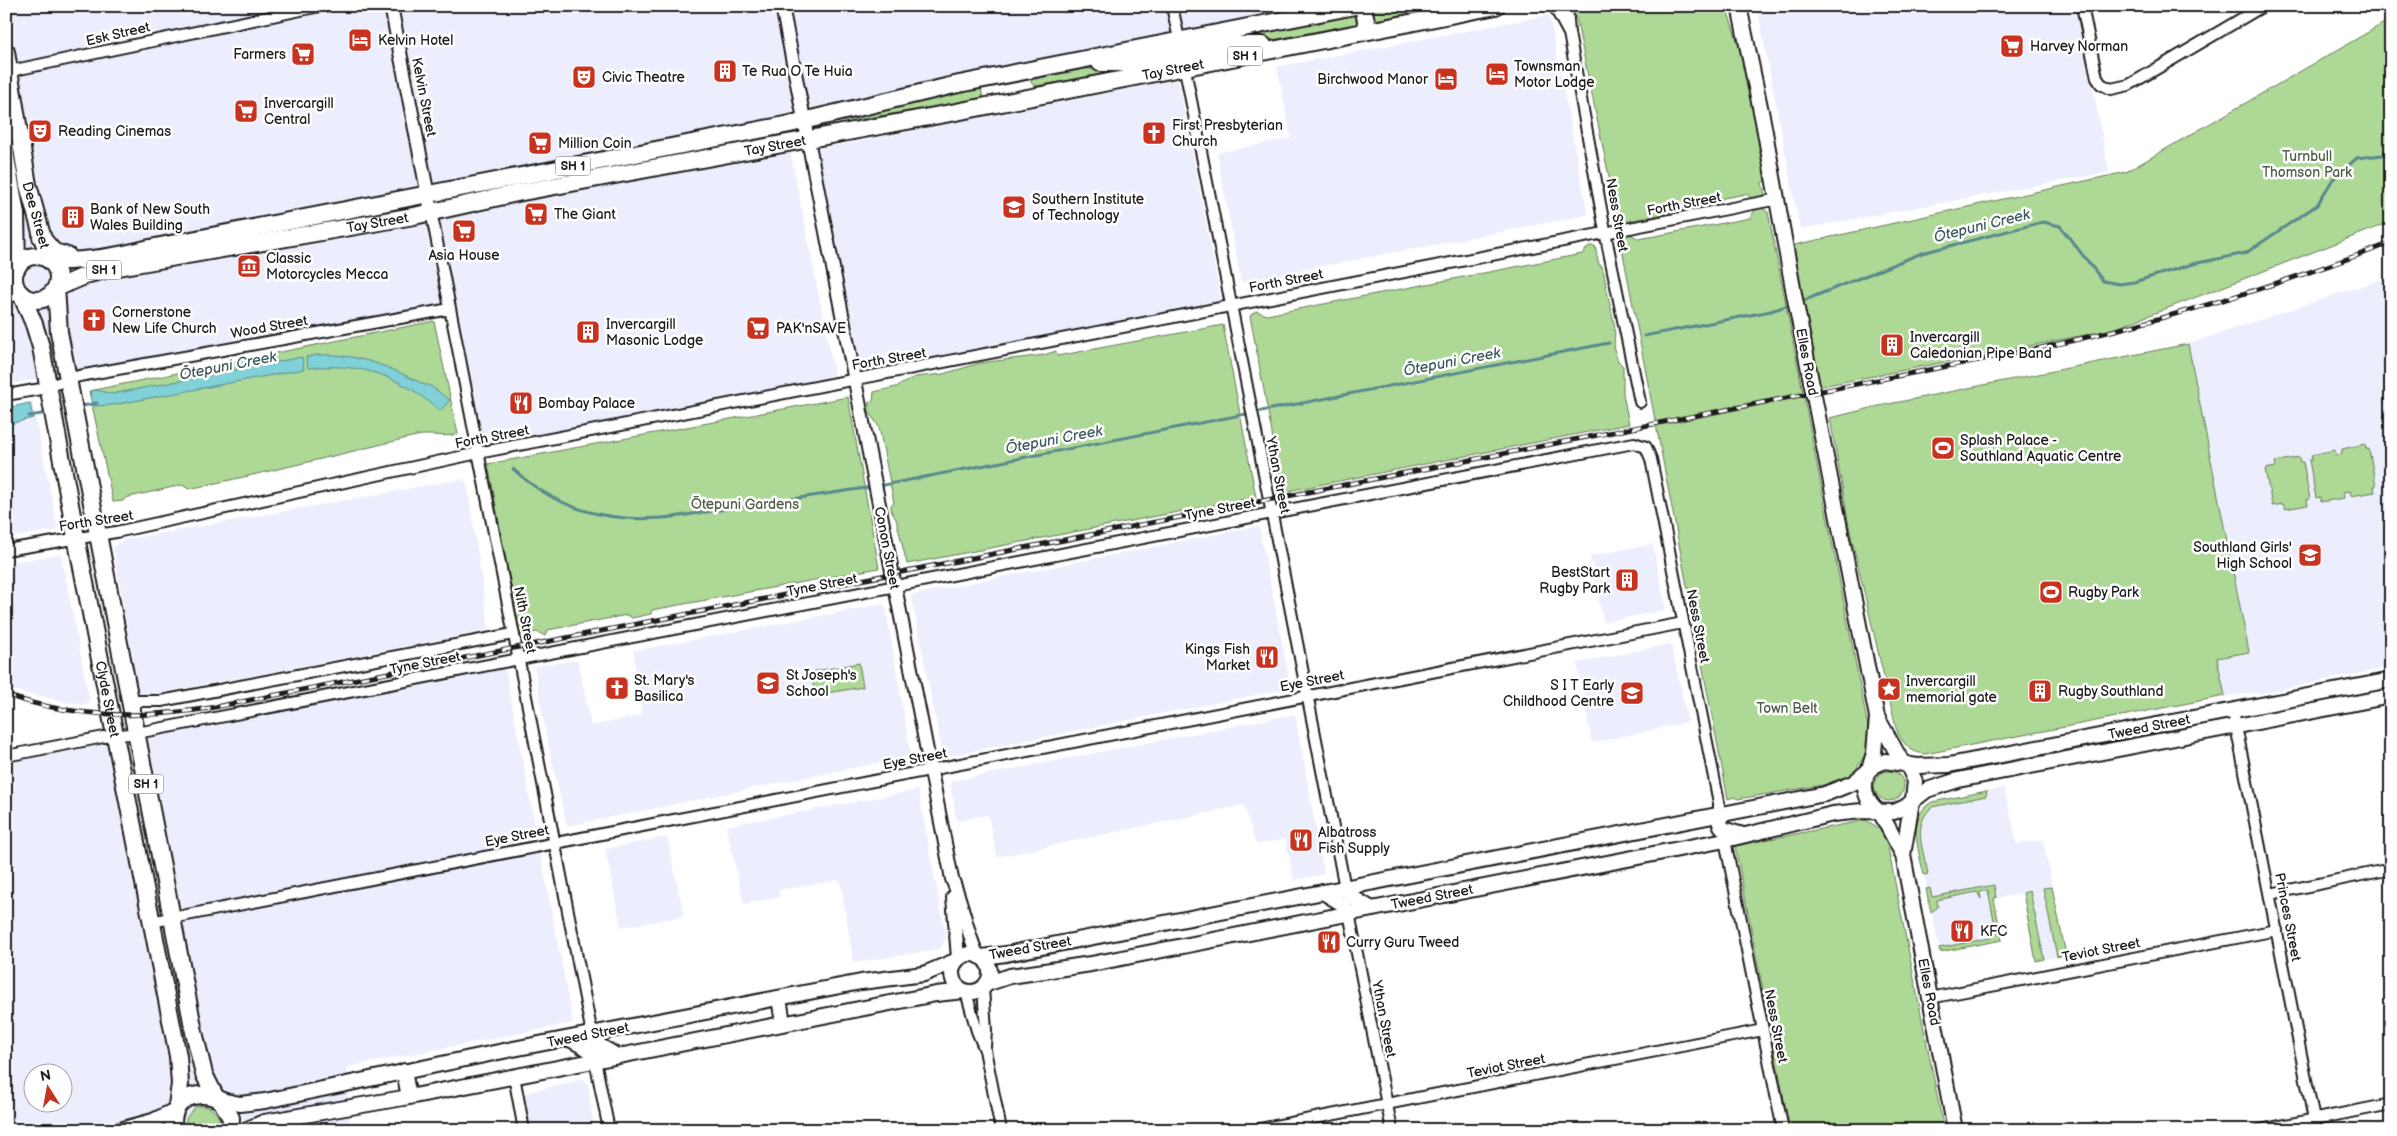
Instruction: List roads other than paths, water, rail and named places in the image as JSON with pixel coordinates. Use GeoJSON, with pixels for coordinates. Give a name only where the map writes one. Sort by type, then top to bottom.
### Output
{"type":"FeatureCollection","features":[{"type":"Feature","properties":{"kind":"main road","name":"Tay Street"},"geometry":{"type":"LineString","coordinates":[[50,261],[95,261],[152,255],[275,239],[388,221],[517,192],[1040,95],[1355,6]]}},
{"type":"Feature","properties":{"kind":"main road"},"geometry":{"type":"LineString","coordinates":[[1363,6],[1368,31]]}},
{"type":"Feature","properties":{"kind":"main road","name":"Tay Street"},"geometry":{"type":"LineString","coordinates":[[56,288],[100,270],[152,255],[427,194],[803,121],[954,85],[1068,63],[1142,63],[1182,54],[1305,44],[1496,6]]}},
{"type":"Feature","properties":{"kind":"main road","name":"Elles Road"},"geometry":{"type":"LineString","coordinates":[[1738,6],[1778,199],[1798,315],[1877,717],[1874,753],[1869,771]]}},
{"type":"Feature","properties":{"kind":"main road","name":"Dee Street"},"geometry":{"type":"LineString","coordinates":[[6,52],[24,164],[41,238],[50,261]]}},
{"type":"Feature","properties":{"kind":"main road"},"geometry":{"type":"LineString","coordinates":[[1032,70],[1027,74],[1027,82],[1040,95]]}},
{"type":"Feature","properties":{"kind":"main road","name":"Dee Street"},"geometry":{"type":"LineString","coordinates":[[6,158],[16,214],[11,270]]}},
{"type":"Feature","properties":{"kind":"main road"},"geometry":{"type":"LineString","coordinates":[[41,238],[54,252],[68,256],[152,255]]}},
{"type":"Feature","properties":{"kind":"main road"},"geometry":{"type":"LineString","coordinates":[[57,319],[61,299],[71,289],[152,255]]}},
{"type":"Feature","properties":{"kind":"main road","name":"SH 1"},"geometry":{"type":"LineString","coordinates":[[38,256],[50,261],[58,276],[56,288],[52,294],[40,300],[14,294],[14,279],[11,270],[26,259],[38,256]]}},
{"type":"Feature","properties":{"kind":"main road","name":"Clyde Street"},"geometry":{"type":"LineString","coordinates":[[56,288],[57,319],[71,395],[201,1064],[218,1099],[231,1118],[230,1130]]}},
{"type":"Feature","properties":{"kind":"main road","name":"Clyde Street"},"geometry":{"type":"LineString","coordinates":[[14,294],[38,336],[180,1066],[180,1084],[174,1130]]}},
{"type":"Feature","properties":{"kind":"main road","name":"Tweed Street"},"geometry":{"type":"LineString","coordinates":[[979,955],[1006,954],[1834,791],[1853,783],[1885,761],[1927,766],[1949,765],[2391,680]]}},
{"type":"Feature","properties":{"kind":"main road","name":"Tweed Street"},"geometry":{"type":"LineString","coordinates":[[984,986],[1010,976],[1091,964],[1725,840],[1844,812],[1894,812],[1927,790],[1958,780],[2391,696]]}},
{"type":"Feature","properties":{"kind":"main road","name":"Elles Road"},"geometry":{"type":"LineString","coordinates":[[1877,717],[1904,763]]}},
{"type":"Feature","properties":{"kind":"main road"},"geometry":{"type":"LineString","coordinates":[[1904,763],[1915,781],[1912,801]]}},
{"type":"Feature","properties":{"kind":"main road"},"geometry":{"type":"LineString","coordinates":[[1869,771],[1865,782],[1866,796],[1879,811]]}},
{"type":"Feature","properties":{"kind":"main road","name":"Elles Road"},"geometry":{"type":"LineString","coordinates":[[1903,855],[1912,801]]}},
{"type":"Feature","properties":{"kind":"main road","name":"Elles Road"},"geometry":{"type":"LineString","coordinates":[[1879,811],[1903,855],[1956,1130]]}},
{"type":"Feature","properties":{"kind":"main road"},"geometry":{"type":"LineString","coordinates":[[1719,814],[1721,827],[1743,835]]}},
{"type":"Feature","properties":{"kind":"main road"},"geometry":{"type":"LineString","coordinates":[[1345,888],[1355,899],[1372,909]]}},
{"type":"Feature","properties":{"kind":"main road"},"geometry":{"type":"LineString","coordinates":[[1323,892],[1341,903],[1349,913]]}},
{"type":"Feature","properties":{"kind":"main road"},"geometry":{"type":"LineString","coordinates":[[979,955],[967,954],[956,960],[952,967],[952,979],[959,988],[965,991],[975,992],[984,986]]}},
{"type":"Feature","properties":{"kind":"main road","name":"Conon Street"},"geometry":{"type":"LineString","coordinates":[[979,955],[990,969],[984,986]]}},
{"type":"Feature","properties":{"kind":"main road","name":"Tweed Street"},"geometry":{"type":"LineString","coordinates":[[218,1099],[240,1104],[253,1103],[404,1071],[891,976],[924,974],[956,960]]}},
{"type":"Feature","properties":{"kind":"main road","name":"Tweed Street"},"geometry":{"type":"LineString","coordinates":[[245,1130],[264,1122],[409,1098],[783,1023],[936,994],[965,991]]}},
{"type":"Feature","properties":{"kind":"main road"},"geometry":{"type":"LineString","coordinates":[[778,998],[783,1023]]}},
{"type":"Feature","properties":{"kind":"main road"},"geometry":{"type":"LineString","coordinates":[[592,1034],[600,1046],[617,1056]]}},
{"type":"Feature","properties":{"kind":"main road"},"geometry":{"type":"LineString","coordinates":[[570,1038],[590,1050],[595,1060]]}},
{"type":"Feature","properties":{"kind":"main road"},"geometry":{"type":"LineString","coordinates":[[404,1071],[409,1098]]}},
{"type":"Feature","properties":{"kind":"main road"},"geometry":{"type":"LineString","coordinates":[[120,1130],[153,1121],[194,1096],[202,1094],[218,1099]]}},
{"type":"Feature","properties":{"kind":"street","name":"Esk Street"},"geometry":{"type":"LineString","coordinates":[[10,70],[320,6]]}},
{"type":"Feature","properties":{"kind":"street","name":"Kelvin Street"},"geometry":{"type":"LineString","coordinates":[[391,6],[431,211]]}},
{"type":"Feature","properties":{"kind":"street","name":"Conon Street"},"geometry":{"type":"LineString","coordinates":[[782,6],[952,880],[961,899],[967,930],[979,955]]}},
{"type":"Feature","properties":{"kind":"street","name":"Ythan Street"},"geometry":{"type":"LineString","coordinates":[[1172,6],[1345,888]]}},
{"type":"Feature","properties":{"kind":"street","name":"Ness Street"},"geometry":{"type":"LineString","coordinates":[[1554,6],[1569,33]]}},
{"type":"Feature","properties":{"kind":"street","name":"Ness Street"},"geometry":{"type":"LineString","coordinates":[[1567,6],[1569,33],[1608,246],[1640,402]]}},
{"type":"Feature","properties":{"kind":"street"},"geometry":{"type":"LineString","coordinates":[[2082,6],[2097,78],[2101,84],[2111,89],[2129,85],[2263,6]]}},
{"type":"Feature","properties":{"kind":"street","name":"Forth Street"},"geometry":{"type":"LineString","coordinates":[[6,550],[76,537],[98,536],[478,453],[1778,199]]}},
{"type":"Feature","properties":{"kind":"street","name":"Nith Street"},"geometry":{"type":"LineString","coordinates":[[431,211],[592,1034]]}},
{"type":"Feature","properties":{"kind":"street","name":"Wood Street"},"geometry":{"type":"LineString","coordinates":[[6,395],[50,400],[450,309]]}},
{"type":"Feature","properties":{"kind":"street","name":"Tyne Street"},"geometry":{"type":"LineString","coordinates":[[6,756],[104,737],[137,733],[1631,443],[1644,445]]}},
{"type":"Feature","properties":{"kind":"street","name":"Ness Street"},"geometry":{"type":"LineString","coordinates":[[1644,445],[1648,449],[1651,459],[1718,800],[1719,814]]}},
{"type":"Feature","properties":{"kind":"street","name":"Eye Street"},"geometry":{"type":"LineString","coordinates":[[151,922],[1683,623]]}},
{"type":"Feature","properties":{"kind":"street","name":"Tyne Street"},"geometry":{"type":"LineString","coordinates":[[130,701],[161,701],[513,634]]}},
{"type":"Feature","properties":{"kind":"street","name":"Princes Street"},"geometry":{"type":"LineString","coordinates":[[2233,710],[2315,1125]]}},
{"type":"Feature","properties":{"kind":"street","name":"Ness Street"},"geometry":{"type":"LineString","coordinates":[[1725,840],[1783,1130]]}},
{"type":"Feature","properties":{"kind":"street"},"geometry":{"type":"LineString","coordinates":[[2270,894],[2391,869]]}},
{"type":"Feature","properties":{"kind":"street"},"geometry":{"type":"LineString","coordinates":[[952,880],[956,960]]}},
{"type":"Feature","properties":{"kind":"street","name":"Ythan Street"},"geometry":{"type":"LineString","coordinates":[[1349,913],[1392,1130]]}},
{"type":"Feature","properties":{"kind":"street","name":"Teviot Street"},"geometry":{"type":"LineString","coordinates":[[1930,998],[2277,930]]}},
{"type":"Feature","properties":{"kind":"street"},"geometry":{"type":"LineString","coordinates":[[984,986],[985,1050]]}},
{"type":"Feature","properties":{"kind":"street"},"geometry":{"type":"LineString","coordinates":[[965,991],[985,1050],[1001,1130]]}},
{"type":"Feature","properties":{"kind":"street","name":"Teviot Street"},"geometry":{"type":"LineString","coordinates":[[1254,1130],[1763,1030]]}},
{"type":"Feature","properties":{"kind":"street"},"geometry":{"type":"LineString","coordinates":[[595,1060],[609,1130]]}},
{"type":"Feature","properties":{"kind":"street"},"geometry":{"type":"LineString","coordinates":[[514,1076],[524,1130]]}},
{"type":"Feature","properties":{"kind":"street"},"geometry":{"type":"LineString","coordinates":[[2260,1130],[2315,1125],[2391,1104]]}},
{"type":"Feature","properties":{"kind":"water"},"geometry":{"type":"Polygon","coordinates":[[[318,355],[347,356],[373,362],[425,385],[429,385],[450,400],[440,411],[410,389],[395,380],[379,374],[345,367],[308,368],[306,357],[318,355]]]}},
{"type":"Feature","properties":{"kind":"water"},"geometry":{"type":"Polygon","coordinates":[[[302,357],[304,369],[113,405],[93,406],[90,391],[97,390],[112,394],[302,357]]]}},
{"type":"Feature","properties":{"kind":"water"},"geometry":{"type":"Polygon","coordinates":[[[30,403],[33,418],[6,425],[6,412],[12,407],[30,403]]]}},
{"type":"Feature","properties":{"kind":"waterway","name":"Ōtepuni Creek"},"geometry":{"type":"LineString","coordinates":[[1800,302],[1922,253],[2043,222],[2060,226],[2103,281],[2119,284],[2134,282],[2193,264],[2246,253],[2317,205],[2333,179],[2357,158],[2391,154]]}},
{"type":"Feature","properties":{"kind":"waterway","name":"Ōtepuni Creek"},"geometry":{"type":"LineString","coordinates":[[1644,336],[1771,311],[1792,304]]}},
{"type":"Feature","properties":{"kind":"waterway","name":"Ōtepuni Creek"},"geometry":{"type":"LineString","coordinates":[[879,486],[1609,343]]}},
{"type":"Feature","properties":{"kind":"waterway","name":"Ōtepuni Creek"},"geometry":{"type":"LineString","coordinates":[[78,407],[97,403]]}},
{"type":"Feature","properties":{"kind":"waterway","name":"Ōtepuni Creek"},"geometry":{"type":"LineString","coordinates":[[29,416],[48,413]]}},
{"type":"Feature","properties":{"kind":"waterway","name":"Ōtepuni Creek"},"geometry":{"type":"LineString","coordinates":[[513,469],[548,495],[567,504],[607,516],[629,518],[673,517],[872,487]]}},
{"type":"Feature","properties":{"kind":"railway"},"geometry":{"type":"LineString","coordinates":[[6,695],[56,708],[107,714],[158,714],[210,708],[2040,348],[2129,327],[2217,302],[2391,243]]}},
{"type":"Feature","properties":{"kind":"place","name":"Kelvin Hotel"},"geometry":{"type":"Point","coordinates":[360,40]}},
{"type":"Feature","properties":{"kind":"place","name":"Harvey Norman"},"geometry":{"type":"Point","coordinates":[2012,46]}},
{"type":"Feature","properties":{"kind":"place","name":"Farmers"},"geometry":{"type":"Point","coordinates":[303,54]}},
{"type":"Feature","properties":{"kind":"place","name":"Te Rua O Te Huia"},"geometry":{"type":"Point","coordinates":[725,71]}},
{"type":"Feature","properties":{"kind":"place","name":"Townsman Motor Lodge"},"geometry":{"type":"Point","coordinates":[1497,74]}},
{"type":"Feature","properties":{"kind":"place","name":"Civic Theatre"},"geometry":{"type":"Point","coordinates":[584,77]}},
{"type":"Feature","properties":{"kind":"place","name":"Birchwood Manor"},"geometry":{"type":"Point","coordinates":[1446,79]}},
{"type":"Feature","properties":{"kind":"place","name":"Invercargill Central"},"geometry":{"type":"Point","coordinates":[246,111]}},
{"type":"Feature","properties":{"kind":"place","name":"Reading Cinemas"},"geometry":{"type":"Point","coordinates":[40,131]}},
{"type":"Feature","properties":{"kind":"place","name":"First Presbyterian Church"},"geometry":{"type":"Point","coordinates":[1154,133]}},
{"type":"Feature","properties":{"kind":"place","name":"Million Coin"},"geometry":{"type":"Point","coordinates":[540,143]}},
{"type":"Feature","properties":{"kind":"place","name":"Southern Institute of Technology"},"geometry":{"type":"Point","coordinates":[1014,207]}},
{"type":"Feature","properties":{"kind":"place","name":"The Giant"},"geometry":{"type":"Point","coordinates":[536,214]}},
{"type":"Feature","properties":{"kind":"place","name":"Bank of New South Wales Building"},"geometry":{"type":"Point","coordinates":[73,217]}},
{"type":"Feature","properties":{"kind":"place","name":"Asia House"},"geometry":{"type":"Point","coordinates":[464,231]}},
{"type":"Feature","properties":{"kind":"place","name":"Classic Motorcycles Mecca"},"geometry":{"type":"Point","coordinates":[249,266]}},
{"type":"Feature","properties":{"kind":"place","name":"Cornerstone New Life Church"},"geometry":{"type":"Point","coordinates":[94,320]}},
{"type":"Feature","properties":{"kind":"place","name":"PAK'nSAVE"},"geometry":{"type":"Point","coordinates":[758,328]}},
{"type":"Feature","properties":{"kind":"place","name":"Invercargill Masonic Lodge"},"geometry":{"type":"Point","coordinates":[588,332]}},
{"type":"Feature","properties":{"kind":"place","name":"Invercargill Caledonian Pipe Band"},"geometry":{"type":"Point","coordinates":[1892,345]}},
{"type":"Feature","properties":{"kind":"place","name":"Bombay Palace"},"geometry":{"type":"Point","coordinates":[521,403]}},
{"type":"Feature","properties":{"kind":"place","name":"Splash Palace - Southland Aquatic Centre"},"geometry":{"type":"Point","coordinates":[1943,448]}},
{"type":"Feature","properties":{"kind":"place","name":"Southland Girls' High School"},"geometry":{"type":"Point","coordinates":[2310,555]}},
{"type":"Feature","properties":{"kind":"place","name":"BestStart Rugby Park"},"geometry":{"type":"Point","coordinates":[1627,580]}},
{"type":"Feature","properties":{"kind":"place","name":"Rugby Park"},"geometry":{"type":"Point","coordinates":[2051,592]}},
{"type":"Feature","properties":{"kind":"place","name":"Kings Fish Market"},"geometry":{"type":"Point","coordinates":[1267,657]}},
{"type":"Feature","properties":{"kind":"place","name":"St Joseph's School"},"geometry":{"type":"Point","coordinates":[768,683]}},
{"type":"Feature","properties":{"kind":"place","name":"St. Mary's Basilica"},"geometry":{"type":"Point","coordinates":[617,688]}},
{"type":"Feature","properties":{"kind":"place","name":"Invercargill memorial gate"},"geometry":{"type":"Point","coordinates":[1889,689]}},
{"type":"Feature","properties":{"kind":"place","name":"Rugby Southland"},"geometry":{"type":"Point","coordinates":[2040,691]}},
{"type":"Feature","properties":{"kind":"place","name":"S I T Early Childhood Centre"},"geometry":{"type":"Point","coordinates":[1632,693]}},
{"type":"Feature","properties":{"kind":"place","name":"Albatross Fish Supply"},"geometry":{"type":"Point","coordinates":[1301,840]}},
{"type":"Feature","properties":{"kind":"place","name":"KFC"},"geometry":{"type":"Point","coordinates":[1962,931]}},
{"type":"Feature","properties":{"kind":"place","name":"Curry Guru Tweed"},"geometry":{"type":"Point","coordinates":[1329,942]}},
{"type":"Feature","properties":{"kind":"park label","name":"Turnbull Thomson Park"},"geometry":{"type":"Point","coordinates":[2307,164]}},
{"type":"Feature","properties":{"kind":"park label","name":"Ōtepuni Gardens"},"geometry":{"type":"Point","coordinates":[745,504]}},
{"type":"Feature","properties":{"kind":"park label","name":"Town Belt"},"geometry":{"type":"Point","coordinates":[1787,708]}}]}
